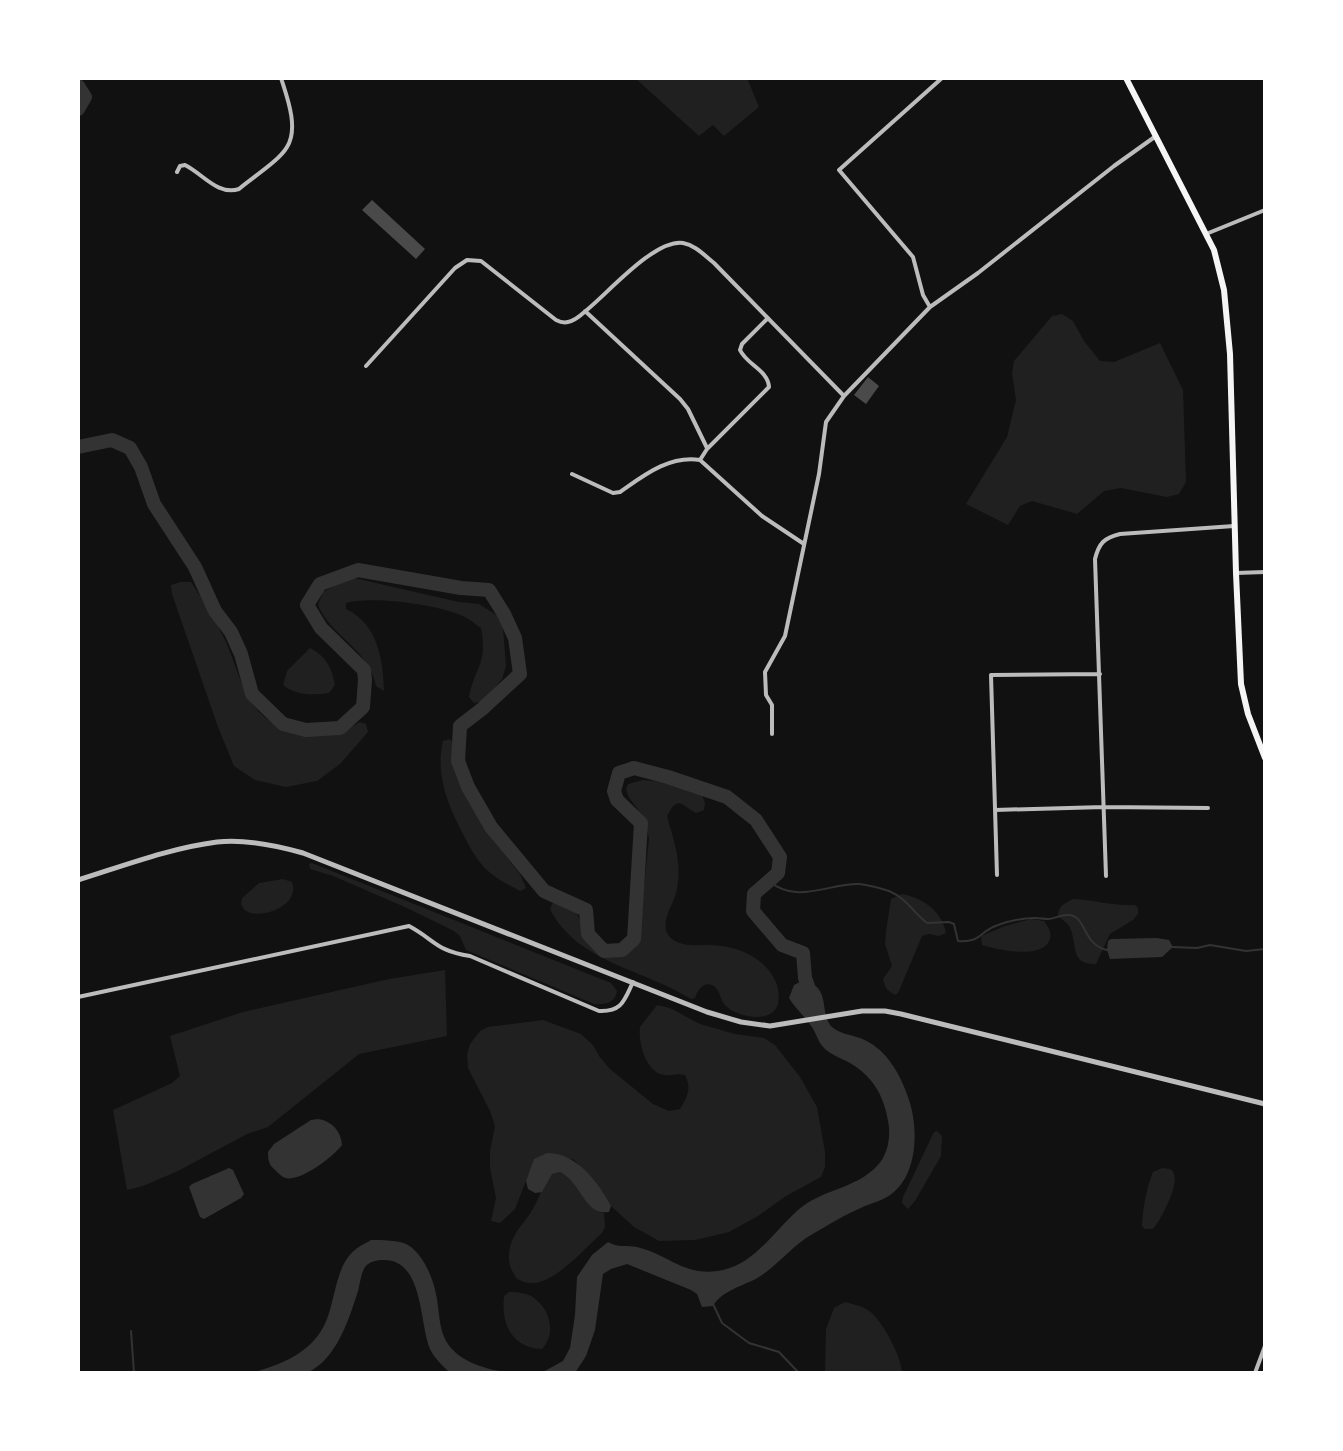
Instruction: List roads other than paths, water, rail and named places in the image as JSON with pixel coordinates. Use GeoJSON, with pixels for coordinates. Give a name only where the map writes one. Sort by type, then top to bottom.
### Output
{"type":"FeatureCollection","features":[{"type":"Feature","properties":{"kind":"main road"},"geometry":{"type":"LineString","coordinates":[[1126,78],[1206,234],[1219,269],[1228,321],[1241,684],[1248,714],[1265,758]]}},
{"type":"Feature","properties":{"kind":"street"},"geometry":{"type":"LineString","coordinates":[[177,172],[180,166],[185,165],[223,190],[233,191],[277,158],[287,148],[292,126],[281,78]]}},
{"type":"Feature","properties":{"kind":"street"},"geometry":{"type":"LineString","coordinates":[[930,307],[923,295],[913,257],[839,170],[942,78]]}},
{"type":"Feature","properties":{"kind":"street"},"geometry":{"type":"LineString","coordinates":[[772,734],[772,705],[766,695],[765,672],[785,636],[819,474],[826,422],[844,396],[930,307],[1156,136]]}},
{"type":"Feature","properties":{"kind":"street"},"geometry":{"type":"LineString","coordinates":[[1206,234],[1265,210]]}},
{"type":"Feature","properties":{"kind":"street"},"geometry":{"type":"LineString","coordinates":[[366,366],[455,268],[467,260],[481,261],[556,320],[566,323],[573,321],[653,251],[668,243],[684,243],[714,263],[844,396]]}},
{"type":"Feature","properties":{"kind":"street"},"geometry":{"type":"LineString","coordinates":[[585,311],[680,399],[707,449]]}},
{"type":"Feature","properties":{"kind":"street"},"geometry":{"type":"LineString","coordinates":[[700,460],[707,449],[769,387],[766,376],[746,361],[740,350],[742,344],[768,318]]}},
{"type":"Feature","properties":{"kind":"street"},"geometry":{"type":"LineString","coordinates":[[572,474],[613,493],[620,492],[655,467],[684,460],[700,460],[762,516],[804,544]]}},
{"type":"Feature","properties":{"kind":"street"},"geometry":{"type":"LineString","coordinates":[[1106,876],[1095,559],[1100,543],[1120,534],[1234,526]]}},
{"type":"Feature","properties":{"kind":"street"},"geometry":{"type":"LineString","coordinates":[[1236,573],[1265,572]]}},
{"type":"Feature","properties":{"kind":"street"},"geometry":{"type":"LineString","coordinates":[[997,875],[991,675],[1100,674]]}},
{"type":"Feature","properties":{"kind":"street"},"geometry":{"type":"LineString","coordinates":[[995,810],[1208,808]]}},
{"type":"Feature","properties":{"kind":"street"},"geometry":{"type":"LineString","coordinates":[[78,880],[203,845],[240,842],[277,846],[303,853],[707,1012],[741,1022],[786,1025],[842,1013],[885,1011],[1265,1104]]}},
{"type":"Feature","properties":{"kind":"street"},"geometry":{"type":"LineString","coordinates":[[78,997],[409,926],[437,947],[470,956],[599,1011],[610,1011],[620,1006],[633,982]]}},
{"type":"Feature","properties":{"kind":"street"},"geometry":{"type":"LineString","coordinates":[[1255,1373],[1265,1346]]}},
{"type":"Feature","properties":{"kind":"waterway"},"geometry":{"type":"LineString","coordinates":[[78,86],[85,97],[78,109]]}},
{"type":"Feature","properties":{"kind":"waterway"},"geometry":{"type":"LineString","coordinates":[[78,447],[112,440],[130,448],[141,467],[154,504],[195,567],[215,611],[231,632],[241,654],[252,694],[283,724],[306,730],[340,728],[363,707],[364,670],[321,628],[307,605],[320,584],[358,570],[489,590],[515,638],[520,674],[460,726],[458,761],[468,787],[491,827],[544,891],[586,910],[588,934],[604,951],[622,950],[634,939],[641,823],[617,800],[614,791],[619,773],[634,768],[727,797],[756,820],[780,857],[778,873],[754,894],[753,911],[782,945],[803,953],[805,978],[813,1000]]}},
{"type":"Feature","properties":{"kind":"waterway"},"geometry":{"type":"LineString","coordinates":[[769,881],[780,888],[802,892],[859,884],[886,890],[900,898],[927,923],[954,924],[958,941],[972,940],[992,927],[1011,921],[1073,916],[1093,942],[1107,950]]}},
{"type":"Feature","properties":{"kind":"waterway"},"geometry":{"type":"LineString","coordinates":[[1173,947],[1210,945],[1246,951],[1265,949]]}},
{"type":"Feature","properties":{"kind":"waterway"},"geometry":{"type":"LineString","coordinates":[[713,1304],[722,1323],[749,1343],[779,1352],[799,1373]]}},
{"type":"Feature","properties":{"kind":"waterway"},"geometry":{"type":"LineString","coordinates":[[131,1331],[134,1373]]}}]}
